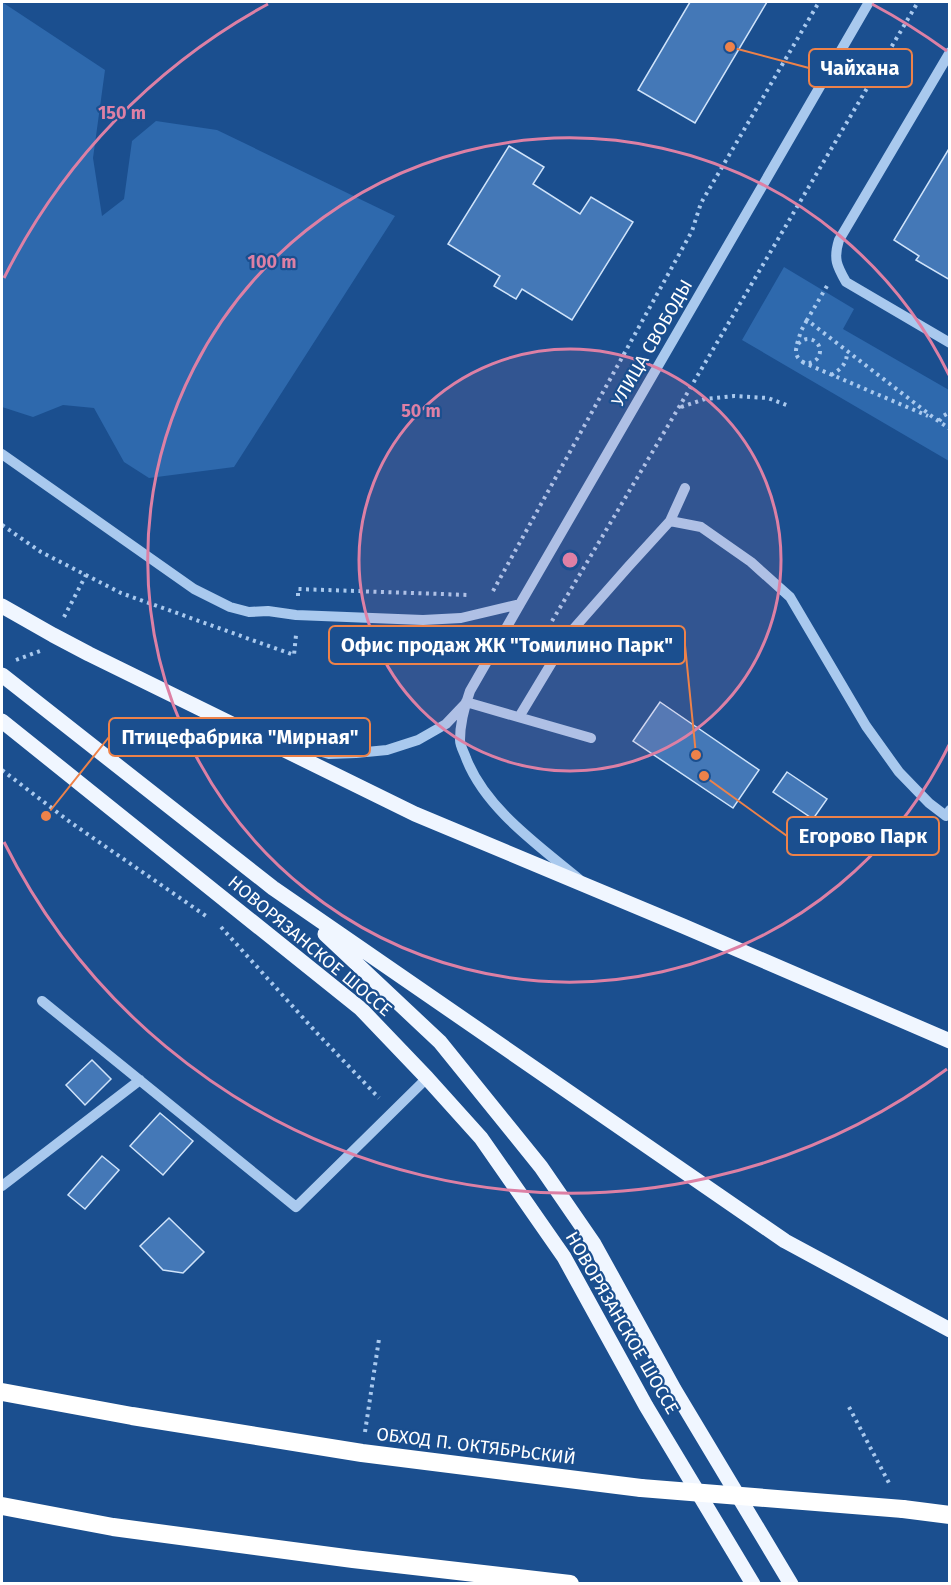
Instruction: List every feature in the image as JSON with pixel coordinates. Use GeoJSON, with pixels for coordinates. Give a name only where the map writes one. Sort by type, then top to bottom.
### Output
{"type":"FeatureCollection","features":[{"type":"Feature","properties":{"kind":"highway","name":"ОБХОД П. ОКТЯБРЬСКИЙ"},"geometry":{"type":"LineString","coordinates":[[2,1392],[132,1416],[362,1453],[641,1488],[903,1509],[950,1515]]}},
{"type":"Feature","properties":{"kind":"highway"},"geometry":{"type":"LineString","coordinates":[[2,1506],[113,1527],[353,1559],[570,1584]]}},
{"type":"Feature","properties":{"kind":"main road"},"geometry":{"type":"LineString","coordinates":[[2,606],[71,645],[416,814],[950,1041]]}},
{"type":"Feature","properties":{"kind":"main road"},"geometry":{"type":"LineString","coordinates":[[2,675],[273,888],[785,1241],[950,1330]]}},
{"type":"Feature","properties":{"kind":"main road","name":"НОВОРЯЗАНСКОЕ ШОССЕ"},"geometry":{"type":"LineString","coordinates":[[2,721],[361,1009],[481,1138],[564,1257],[646,1406],[753,1584]]}},
{"type":"Feature","properties":{"kind":"main road"},"geometry":{"type":"LineString","coordinates":[[273,888],[440,1042],[541,1167],[594,1244],[674,1389],[791,1584]]}},
{"type":"Feature","properties":{"kind":"street","name":"УЛИЦА СВОБОДЫ"},"geometry":{"type":"LineString","coordinates":[[588,886],[538,846],[497,807],[472,774],[460,742],[466,702],[470,690],[869,2]]}},
{"type":"Feature","properties":{"kind":"street"},"geometry":{"type":"LineString","coordinates":[[950,52],[839,240],[835,252],[838,267],[846,282],[950,343]]}},
{"type":"Feature","properties":{"kind":"street"},"geometry":{"type":"LineString","coordinates":[[2,454],[194,589],[230,607],[249,612],[268,611],[296,615],[423,620],[461,618],[520,604]]}},
{"type":"Feature","properties":{"kind":"street"},"geometry":{"type":"LineString","coordinates":[[519,717],[569,634],[670,521],[686,488]]}},
{"type":"Feature","properties":{"kind":"street"},"geometry":{"type":"LineString","coordinates":[[670,521],[701,527],[751,562],[790,597],[873,735],[899,772],[929,803],[948,815]]}},
{"type":"Feature","properties":{"kind":"street","name":"УЛИЦА СВОБОДЫ"},"geometry":{"type":"LineString","coordinates":[[240,728],[329,754],[387,750],[418,740],[446,724],[466,702]]}},
{"type":"Feature","properties":{"kind":"street"},"geometry":{"type":"LineString","coordinates":[[466,702],[591,738]]}},
{"type":"Feature","properties":{"kind":"street"},"geometry":{"type":"LineString","coordinates":[[42,1001],[296,1207],[427,1078]]}},
{"type":"Feature","properties":{"kind":"street"},"geometry":{"type":"LineString","coordinates":[[2,1186],[140,1080]]}},
{"type":"Feature","properties":{"kind":"path"},"geometry":{"type":"LineString","coordinates":[[481,614],[692,231],[701,203],[819,2]]}},
{"type":"Feature","properties":{"kind":"path"},"geometry":{"type":"LineString","coordinates":[[547,629],[918,2]]}},
{"type":"Feature","properties":{"kind":"path"},"geometry":{"type":"LineString","coordinates":[[838,267],[801,331],[795,351],[797,358],[831,375],[934,418]]}},
{"type":"Feature","properties":{"kind":"path"},"geometry":{"type":"LineString","coordinates":[[807,320],[950,429]]}},
{"type":"Feature","properties":{"kind":"path"},"geometry":{"type":"LineString","coordinates":[[796,345],[807,338],[814,339],[819,344],[821,350],[815,362],[808,364],[802,362]]}},
{"type":"Feature","properties":{"kind":"path"},"geometry":{"type":"LineString","coordinates":[[831,375],[844,366],[847,351]]}},
{"type":"Feature","properties":{"kind":"path"},"geometry":{"type":"LineString","coordinates":[[680,407],[705,399],[734,396],[768,398],[789,406]]}},
{"type":"Feature","properties":{"kind":"path"},"geometry":{"type":"LineString","coordinates":[[938,422],[950,412]]}},
{"type":"Feature","properties":{"kind":"path"},"geometry":{"type":"LineString","coordinates":[[2,525],[41,552],[121,593],[294,655],[297,635],[306,635]]}},
{"type":"Feature","properties":{"kind":"path"},"geometry":{"type":"LineString","coordinates":[[64,618],[86,575]]}},
{"type":"Feature","properties":{"kind":"path"},"geometry":{"type":"LineString","coordinates":[[12,661],[44,650]]}},
{"type":"Feature","properties":{"kind":"path"},"geometry":{"type":"LineString","coordinates":[[2,770],[70,822],[209,918]]}},
{"type":"Feature","properties":{"kind":"path"},"geometry":{"type":"LineString","coordinates":[[219,924],[315,1031],[393,1112]]}},
{"type":"Feature","properties":{"kind":"path"},"geometry":{"type":"LineString","coordinates":[[362,1453],[379,1339]]}},
{"type":"Feature","properties":{"kind":"path"},"geometry":{"type":"LineString","coordinates":[[849,1407],[903,1509]]}},
{"type":"Feature","properties":{"kind":"shaded area"},"geometry":{"type":"Polygon","coordinates":[[[2,2],[105,70],[93,158],[102,216],[124,199],[132,141],[156,121],[217,130],[395,216],[234,467],[149,478],[124,462],[94,408],[63,405],[33,417],[2,407],[2,2]]]}},
{"type":"Feature","properties":{"kind":"shaded area"},"geometry":{"type":"Polygon","coordinates":[[[784,267],[854,309],[843,329],[949,390],[949,461],[742,340],[784,267]]]}},
{"type":"Feature","properties":{"kind":"building"},"geometry":{"type":"Polygon","coordinates":[[[690,2],[767,2],[695,123],[638,90],[690,2]]]}},
{"type":"Feature","properties":{"kind":"building"},"geometry":{"type":"Polygon","coordinates":[[[509,146],[544,167],[533,184],[580,214],[591,197],[633,222],[572,320],[522,289],[516,299],[494,286],[500,276],[448,244],[509,146]]]}},
{"type":"Feature","properties":{"kind":"building"},"geometry":{"type":"Polygon","coordinates":[[[950,147],[950,280],[916,260],[919,256],[894,240],[950,147]]]}},
{"type":"Feature","properties":{"kind":"building"},"geometry":{"type":"Polygon","coordinates":[[[660,702],[759,770],[733,808],[633,741],[660,702]]]}},
{"type":"Feature","properties":{"kind":"building"},"geometry":{"type":"Polygon","coordinates":[[[787,772],[827,799],[813,819],[773,792],[787,772]]]}},
{"type":"Feature","properties":{"kind":"building"},"geometry":{"type":"Polygon","coordinates":[[[92,1060],[111,1079],[85,1105],[66,1085],[92,1060]]]}},
{"type":"Feature","properties":{"kind":"building"},"geometry":{"type":"Polygon","coordinates":[[[160,1113],[193,1141],[163,1175],[130,1146],[160,1113]]]}},
{"type":"Feature","properties":{"kind":"building"},"geometry":{"type":"Polygon","coordinates":[[[102,1156],[119,1170],[85,1209],[68,1195],[102,1156]]]}},
{"type":"Feature","properties":{"kind":"building"},"geometry":{"type":"Polygon","coordinates":[[[169,1218],[204,1252],[183,1273],[163,1270],[140,1246],[169,1218]]]}},
{"type":"Feature","properties":{"kind":"place","name":"Чайхана"},"geometry":{"type":"Point","coordinates":[730,47]}},
{"type":"Feature","properties":{"kind":"place","name":"Офис продаж ЖК \"Томилино Парк\""},"geometry":{"type":"Point","coordinates":[696,755]}},
{"type":"Feature","properties":{"kind":"place","name":"Егорово Парк"},"geometry":{"type":"Point","coordinates":[704,776]}},
{"type":"Feature","properties":{"kind":"place","name":"Птицефабрика \"Мирная\""},"geometry":{"type":"Point","coordinates":[46,816]}}]}
